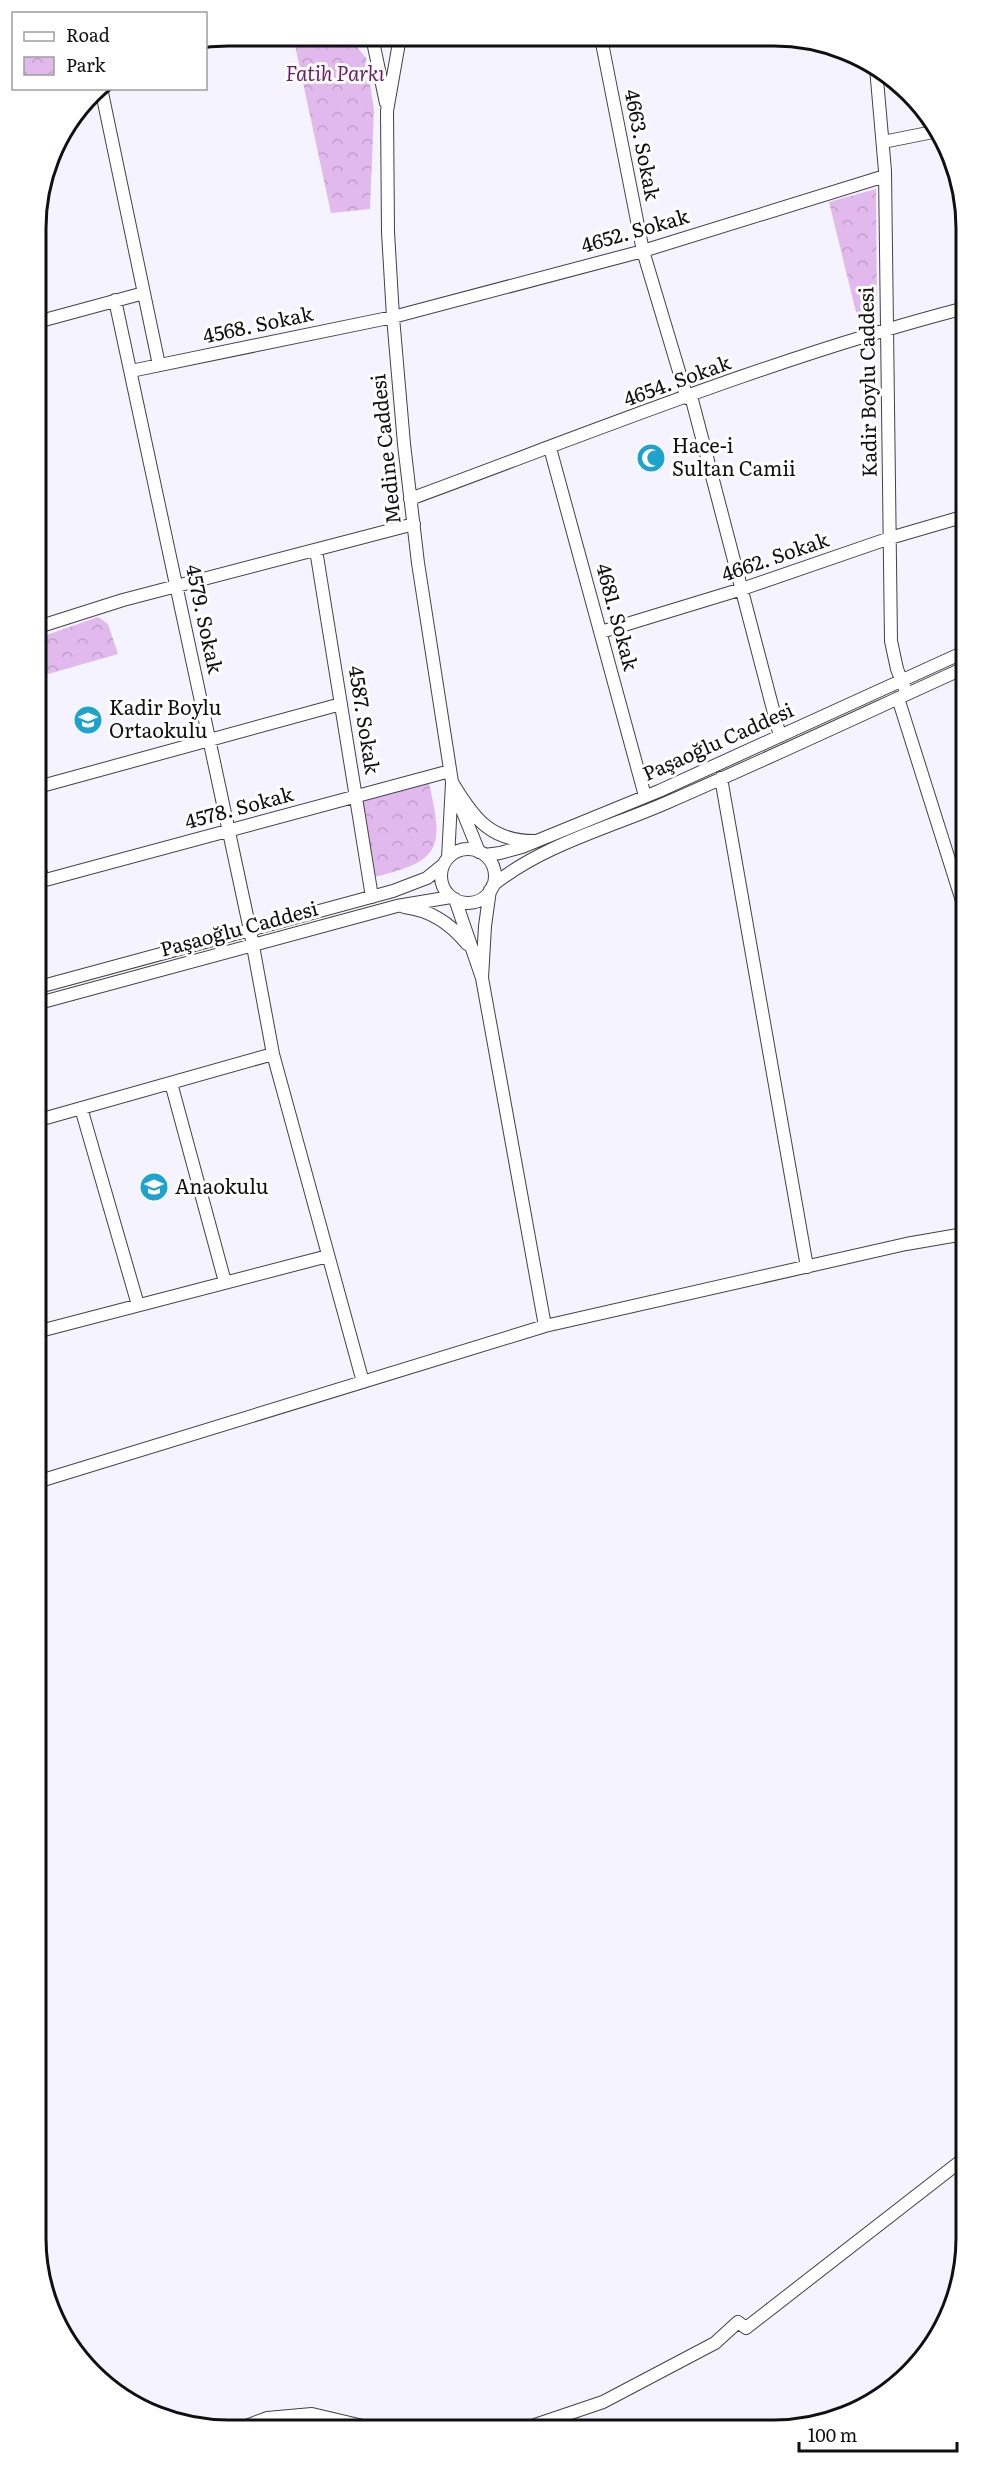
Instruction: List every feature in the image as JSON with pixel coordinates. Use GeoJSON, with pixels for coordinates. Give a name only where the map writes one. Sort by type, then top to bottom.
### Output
{"type":"FeatureCollection","features":[{"type":"Feature","properties":{"kind":"street","name":"Medine Caddesi"},"geometry":{"type":"LineString","coordinates":[[374,46],[387,111]]}},
{"type":"Feature","properties":{"kind":"street","name":"Medine Caddesi"},"geometry":{"type":"LineString","coordinates":[[398,46],[387,111],[388,232],[393,317],[411,499],[451,776],[466,825],[482,853]]}},
{"type":"Feature","properties":{"kind":"street","name":"4663. Sokak"},"geometry":{"type":"LineString","coordinates":[[603,46],[643,251],[689,397],[780,735]]}},
{"type":"Feature","properties":{"kind":"street","name":"Kadir Boylu Caddesi"},"geometry":{"type":"LineString","coordinates":[[877,79],[885,176],[891,641],[903,696],[956,880]]}},
{"type":"Feature","properties":{"kind":"street"},"geometry":{"type":"LineString","coordinates":[[103,97],[159,365]]}},
{"type":"Feature","properties":{"kind":"street"},"geometry":{"type":"LineString","coordinates":[[883,142],[929,133]]}},
{"type":"Feature","properties":{"kind":"street","name":"4652. Sokak"},"geometry":{"type":"LineString","coordinates":[[393,317],[643,251],[885,176]]}},
{"type":"Feature","properties":{"kind":"street"},"geometry":{"type":"LineString","coordinates":[[47,319],[144,293]]}},
{"type":"Feature","properties":{"kind":"street","name":"4579. Sokak"},"geometry":{"type":"LineString","coordinates":[[116,300],[254,945],[273,1054],[363,1382]]}},
{"type":"Feature","properties":{"kind":"street","name":"4654. Sokak"},"geometry":{"type":"LineString","coordinates":[[411,499],[689,397],[887,328],[956,314]]}},
{"type":"Feature","properties":{"kind":"street","name":"4568. Sokak"},"geometry":{"type":"LineString","coordinates":[[131,371],[393,317]]}},
{"type":"Feature","properties":{"kind":"street","name":"4681. Sokak"},"geometry":{"type":"LineString","coordinates":[[550,448],[645,796]]}},
{"type":"Feature","properties":{"kind":"street","name":"4662. Sokak"},"geometry":{"type":"LineString","coordinates":[[601,632],[742,589],[890,538],[956,519]]}},
{"type":"Feature","properties":{"kind":"street"},"geometry":{"type":"LineString","coordinates":[[47,624],[123,600],[414,524]]}},
{"type":"Feature","properties":{"kind":"street","name":"4587. Sokak"},"geometry":{"type":"LineString","coordinates":[[316,550],[372,897]]}},
{"type":"Feature","properties":{"kind":"street","name":"Paşaoğlu Caddesi"},"geometry":{"type":"LineString","coordinates":[[482,853],[511,850],[537,841],[645,796],[956,656]]}},
{"type":"Feature","properties":{"kind":"street","name":"Paşaoğlu Caddesi"},"geometry":{"type":"LineString","coordinates":[[492,888],[514,869],[541,854],[721,778],[956,672]]}},
{"type":"Feature","properties":{"kind":"street"},"geometry":{"type":"LineString","coordinates":[[47,785],[341,704]]}},
{"type":"Feature","properties":{"kind":"street","name":"Medine Caddesi"},"geometry":{"type":"LineString","coordinates":[[446,862],[451,776]]}},
{"type":"Feature","properties":{"kind":"street"},"geometry":{"type":"LineString","coordinates":[[451,776],[470,810],[497,834],[513,840],[537,841]]}},
{"type":"Feature","properties":{"kind":"street","name":"4578. Sokak"},"geometry":{"type":"LineString","coordinates":[[47,879],[356,796],[451,776]]}},
{"type":"Feature","properties":{"kind":"street"},"geometry":{"type":"LineString","coordinates":[[721,778],[807,1267]]}},
{"type":"Feature","properties":{"kind":"street"},"geometry":{"type":"LineString","coordinates":[[482,978],[485,926],[494,870],[482,853],[468,849],[459,850],[446,862],[441,877],[443,885],[453,898],[482,978],[545,1326]]}},
{"type":"Feature","properties":{"kind":"street","name":"Paşaoğlu Caddesi"},"geometry":{"type":"LineString","coordinates":[[47,985],[372,897],[427,878],[446,862]]}},
{"type":"Feature","properties":{"kind":"street"},"geometry":{"type":"LineString","coordinates":[[453,898],[470,903],[479,900],[492,888]]}},
{"type":"Feature","properties":{"kind":"street","name":"Paşaoğlu Caddesi"},"geometry":{"type":"LineString","coordinates":[[47,1001],[397,906],[453,898]]}},
{"type":"Feature","properties":{"kind":"street"},"geometry":{"type":"LineString","coordinates":[[397,906],[418,910],[440,919],[458,933],[474,952]]}},
{"type":"Feature","properties":{"kind":"street"},"geometry":{"type":"LineString","coordinates":[[47,1118],[273,1054]]}},
{"type":"Feature","properties":{"kind":"street"},"geometry":{"type":"LineString","coordinates":[[171,1083],[225,1282]]}},
{"type":"Feature","properties":{"kind":"street"},"geometry":{"type":"LineString","coordinates":[[81,1108],[138,1305]]}},
{"type":"Feature","properties":{"kind":"street"},"geometry":{"type":"LineString","coordinates":[[46,1479],[545,1326],[906,1244],[956,1235]]}},
{"type":"Feature","properties":{"kind":"street"},"geometry":{"type":"LineString","coordinates":[[46,1329],[328,1256]]}},
{"type":"Feature","properties":{"kind":"street"},"geometry":{"type":"LineString","coordinates":[[550,2420],[603,2402],[715,2343],[738,2322],[746,2328],[956,2165]]}},
{"type":"Feature","properties":{"kind":"street"},"geometry":{"type":"LineString","coordinates":[[262,2420],[312,2414],[338,2420]]}},
{"type":"Feature","properties":{"kind":"green space","name":"Fatih Parkı"},"geometry":{"type":"Polygon","coordinates":[[[295,46],[356,46],[366,58],[374,110],[370,209],[331,213],[295,46]]]}},
{"type":"Feature","properties":{"kind":"green space"},"geometry":{"type":"Polygon","coordinates":[[[876,189],[877,317],[858,320],[829,202],[876,189]]]}},
{"type":"Feature","properties":{"kind":"green space"},"geometry":{"type":"Polygon","coordinates":[[[98,617],[108,624],[118,654],[47,674],[47,635],[98,617]]]}},
{"type":"Feature","properties":{"kind":"green space"},"geometry":{"type":"Polygon","coordinates":[[[428,778],[436,819],[434,846],[427,856],[415,864],[374,877],[361,797],[428,778]]]}},
{"type":"Feature","properties":{"kind":"place","name":"Hace-i Sultan Camii"},"geometry":{"type":"Point","coordinates":[651,458]}},
{"type":"Feature","properties":{"kind":"place","name":"Kadir Boylu Ortaokulu"},"geometry":{"type":"Point","coordinates":[88,720]}},
{"type":"Feature","properties":{"kind":"place","name":"Anaokulu"},"geometry":{"type":"Point","coordinates":[154,1187]}}]}
